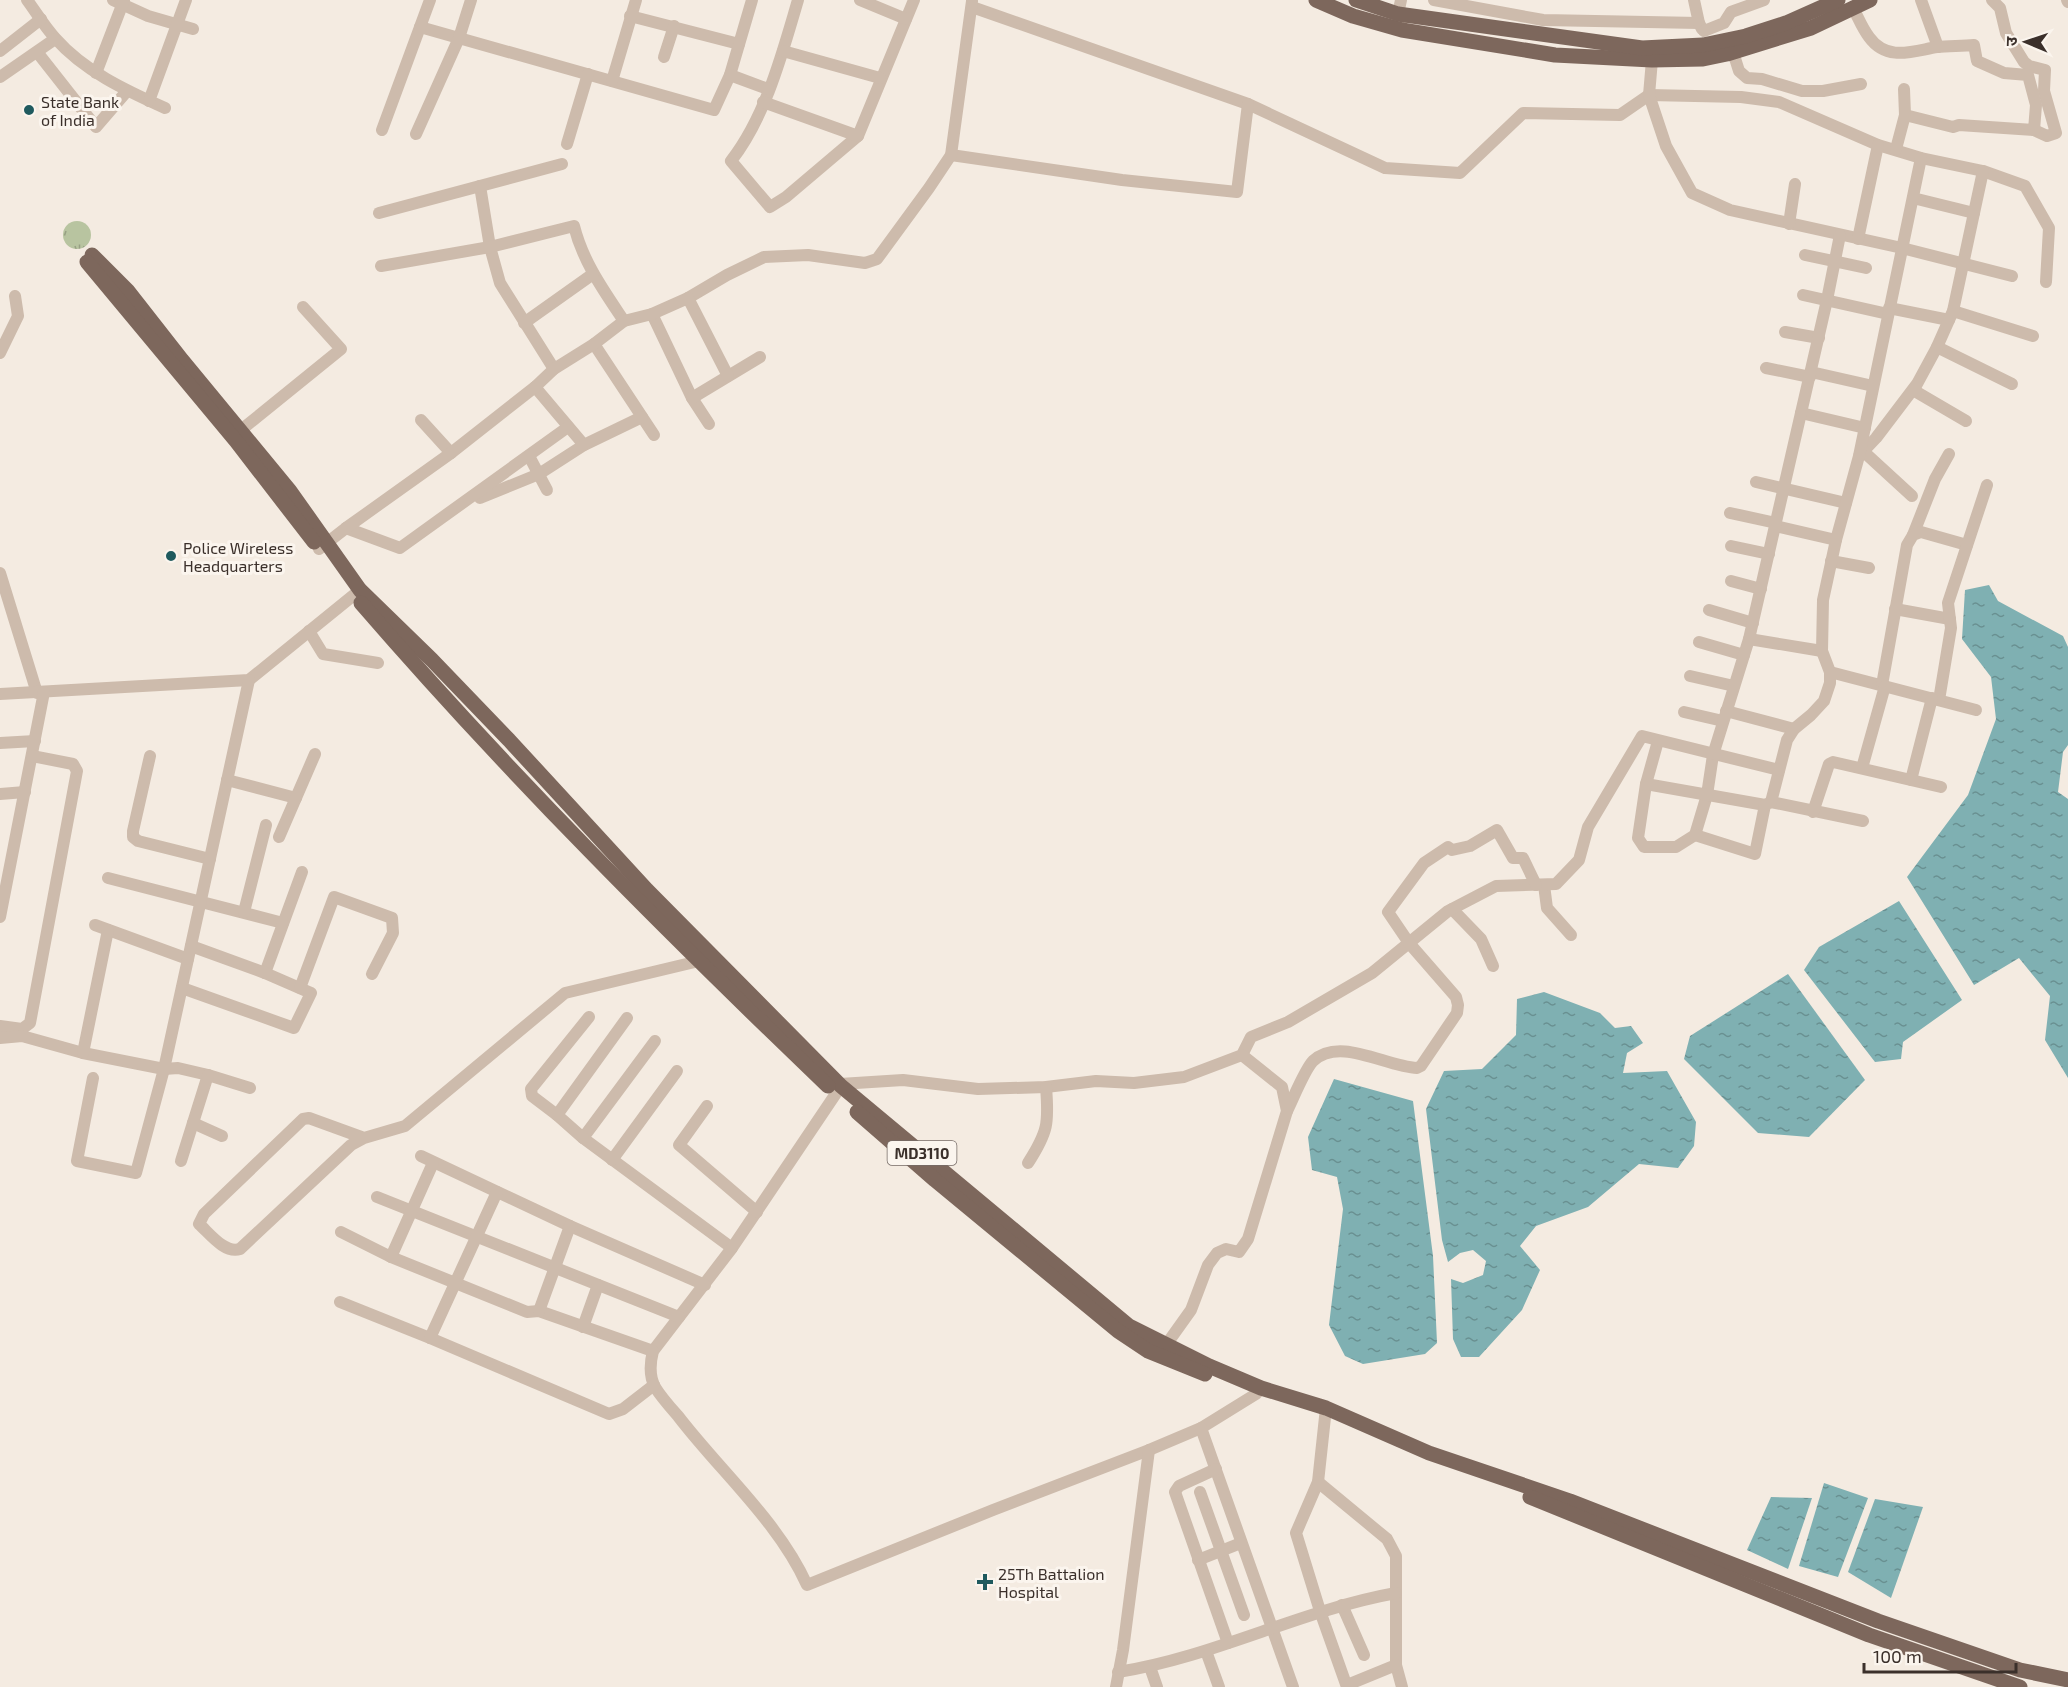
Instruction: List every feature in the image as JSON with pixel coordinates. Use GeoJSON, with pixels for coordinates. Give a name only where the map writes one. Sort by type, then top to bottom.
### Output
{"type":"FeatureCollection","features":[{"type":"Feature","properties":{"kind":"main road"},"geometry":{"type":"LineString","coordinates":[[1316,0],[1353,16],[1400,7],[1642,48],[1702,33],[1766,31],[1838,0]]}},
{"type":"Feature","properties":{"kind":"main road"},"geometry":{"type":"LineString","coordinates":[[1356,0],[1382,11],[1402,30],[1555,55],[1652,60],[1703,59],[1733,52],[1811,28],[1870,0]]}},
{"type":"Feature","properties":{"kind":"main road","name":"MD3110"},"geometry":{"type":"LineString","coordinates":[[89,257],[128,291],[238,436],[290,491],[323,546],[357,592],[444,698],[607,870],[699,961],[839,1088],[935,1180],[1118,1331],[1148,1351],[1325,1413],[1429,1453],[1570,1501],[1878,1621],[2020,1670],[2068,1680]]}},
{"type":"Feature","properties":{"kind":"main road","name":"MD3110"},"geometry":{"type":"LineString","coordinates":[[357,592],[432,660],[647,890],[839,1088],[1129,1326],[1258,1391]]}},
{"type":"Feature","properties":{"kind":"main road","name":"MD3110"},"geometry":{"type":"LineString","coordinates":[[1325,1413],[1869,1635],[2020,1687]]}},
{"type":"Feature","properties":{"kind":"street"},"geometry":{"type":"LineString","coordinates":[[27,0],[55,39],[96,73],[126,91],[165,108]]}},
{"type":"Feature","properties":{"kind":"street"},"geometry":{"type":"LineString","coordinates":[[149,101],[186,0]]}},
{"type":"Feature","properties":{"kind":"street"},"geometry":{"type":"LineString","coordinates":[[382,130],[430,0]]}},
{"type":"Feature","properties":{"kind":"street"},"geometry":{"type":"LineString","coordinates":[[416,134],[459,38],[471,0]]}},
{"type":"Feature","properties":{"kind":"street"},"geometry":{"type":"LineString","coordinates":[[612,81],[636,0]]}},
{"type":"Feature","properties":{"kind":"street"},"geometry":{"type":"LineString","coordinates":[[420,27],[714,110],[730,75],[752,0]]}},
{"type":"Feature","properties":{"kind":"street"},"geometry":{"type":"LineString","coordinates":[[798,0],[783,51],[763,102],[742,147],[731,161],[770,207],[858,136],[914,0]]}},
{"type":"Feature","properties":{"kind":"street"},"geometry":{"type":"LineString","coordinates":[[860,0],[906,19]]}},
{"type":"Feature","properties":{"kind":"street"},"geometry":{"type":"LineString","coordinates":[[1434,0],[1543,20],[1702,33],[1724,23],[1731,12],[1764,0]]}},
{"type":"Feature","properties":{"kind":"street"},"geometry":{"type":"LineString","coordinates":[[1695,0],[1702,33]]}},
{"type":"Feature","properties":{"kind":"street"},"geometry":{"type":"LineString","coordinates":[[1921,0],[1938,47]]}},
{"type":"Feature","properties":{"kind":"street"},"geometry":{"type":"LineString","coordinates":[[1905,115],[1953,127],[1959,125],[2034,130],[2047,136],[2056,133],[2044,91],[2045,70],[2029,66],[2024,62],[2010,42],[2000,8],[1992,0]]}},
{"type":"Feature","properties":{"kind":"street"},"geometry":{"type":"LineString","coordinates":[[96,73],[119,2],[148,16],[193,29]]}},
{"type":"Feature","properties":{"kind":"street"},"geometry":{"type":"LineString","coordinates":[[323,546],[451,453],[535,387],[554,369],[594,344],[624,321],[652,314],[688,298],[764,257],[808,255],[865,263],[877,259],[929,189],[951,154],[972,4],[1248,104],[1385,168],[1460,173],[1523,113],[1620,115],[1649,95],[1741,97],[1779,102],[1878,145],[1921,158],[1983,171],[2025,186],[2049,228],[2046,282]]}},
{"type":"Feature","properties":{"kind":"street"},"geometry":{"type":"LineString","coordinates":[[1400,7],[1402,30]]}},
{"type":"Feature","properties":{"kind":"street"},"geometry":{"type":"LineString","coordinates":[[1853,8],[1869,38],[1883,49],[1903,54],[1938,47],[1974,45],[1977,61],[2004,73],[2028,75],[2036,105],[2034,130]]}},
{"type":"Feature","properties":{"kind":"street"},"geometry":{"type":"LineString","coordinates":[[630,16],[739,44]]}},
{"type":"Feature","properties":{"kind":"street"},"geometry":{"type":"LineString","coordinates":[[0,51],[40,19]]}},
{"type":"Feature","properties":{"kind":"street"},"geometry":{"type":"LineString","coordinates":[[664,57],[674,26]]}},
{"type":"Feature","properties":{"kind":"street"},"geometry":{"type":"LineString","coordinates":[[0,77],[55,39]]}},
{"type":"Feature","properties":{"kind":"street"},"geometry":{"type":"LineString","coordinates":[[783,51],[880,78]]}},
{"type":"Feature","properties":{"kind":"street"},"geometry":{"type":"LineString","coordinates":[[37,52],[96,128],[126,91]]}},
{"type":"Feature","properties":{"kind":"street"},"geometry":{"type":"LineString","coordinates":[[1733,52],[1742,75],[1802,91],[1823,91],[1861,84]]}},
{"type":"Feature","properties":{"kind":"street"},"geometry":{"type":"LineString","coordinates":[[1652,60],[1649,95],[1666,146],[1692,193],[1730,210],[1902,248],[2012,276]]}},
{"type":"Feature","properties":{"kind":"street"},"geometry":{"type":"LineString","coordinates":[[567,144],[588,74]]}},
{"type":"Feature","properties":{"kind":"street"},"geometry":{"type":"LineString","coordinates":[[730,75],[768,89]]}},
{"type":"Feature","properties":{"kind":"street"},"geometry":{"type":"LineString","coordinates":[[1896,149],[1905,115],[1904,88]]}},
{"type":"Feature","properties":{"kind":"street"},"geometry":{"type":"LineString","coordinates":[[763,102],[858,136]]}},
{"type":"Feature","properties":{"kind":"street"},"geometry":{"type":"LineString","coordinates":[[951,154],[1122,180],[1237,192],[1248,104]]}},
{"type":"Feature","properties":{"kind":"street"},"geometry":{"type":"LineString","coordinates":[[1858,239],[1878,145]]}},
{"type":"Feature","properties":{"kind":"street"},"geometry":{"type":"LineString","coordinates":[[1695,835],[1755,854],[1787,740],[1794,729],[1824,701],[1830,683],[1830,672],[1822,651],[1823,600],[1836,540],[1861,454],[1888,311],[1921,158]]}},
{"type":"Feature","properties":{"kind":"street"},"geometry":{"type":"LineString","coordinates":[[379,213],[562,164]]}},
{"type":"Feature","properties":{"kind":"street"},"geometry":{"type":"LineString","coordinates":[[1861,454],[1913,390],[1937,347],[1951,315],[1983,171]]}},
{"type":"Feature","properties":{"kind":"street"},"geometry":{"type":"LineString","coordinates":[[1789,224],[1795,184]]}},
{"type":"Feature","properties":{"kind":"street"},"geometry":{"type":"LineString","coordinates":[[480,186],[490,247],[500,283],[554,369]]}},
{"type":"Feature","properties":{"kind":"street"},"geometry":{"type":"LineString","coordinates":[[1913,198],[1974,213]]}},
{"type":"Feature","properties":{"kind":"street"},"geometry":{"type":"LineString","coordinates":[[381,266],[490,247],[574,226],[577,240],[592,274],[624,321]]}},
{"type":"Feature","properties":{"kind":"street"},"geometry":{"type":"LineString","coordinates":[[1658,741],[1646,783],[1638,838],[1644,847],[1676,847],[1695,835],[1707,795],[1713,755],[1749,639],[1819,338],[1840,235]]}},
{"type":"Feature","properties":{"kind":"street"},"geometry":{"type":"LineString","coordinates":[[1805,255],[1866,268]]}},
{"type":"Feature","properties":{"kind":"street"},"geometry":{"type":"LineString","coordinates":[[524,323],[592,274]]}},
{"type":"Feature","properties":{"kind":"street"},"geometry":{"type":"LineString","coordinates":[[1803,295],[1888,311],[1951,315],[2033,336]]}},
{"type":"Feature","properties":{"kind":"street"},"geometry":{"type":"LineString","coordinates":[[0,352],[18,316],[15,296]]}},
{"type":"Feature","properties":{"kind":"street"},"geometry":{"type":"LineString","coordinates":[[688,298],[728,376]]}},
{"type":"Feature","properties":{"kind":"street"},"geometry":{"type":"LineString","coordinates":[[238,436],[341,349],[303,307]]}},
{"type":"Feature","properties":{"kind":"street"},"geometry":{"type":"LineString","coordinates":[[652,314],[692,398],[709,424]]}},
{"type":"Feature","properties":{"kind":"street"},"geometry":{"type":"LineString","coordinates":[[1785,332],[1819,338]]}},
{"type":"Feature","properties":{"kind":"street"},"geometry":{"type":"LineString","coordinates":[[594,344],[654,435]]}},
{"type":"Feature","properties":{"kind":"street"},"geometry":{"type":"LineString","coordinates":[[1937,347],[2012,384]]}},
{"type":"Feature","properties":{"kind":"street"},"geometry":{"type":"LineString","coordinates":[[692,398],[760,357]]}},
{"type":"Feature","properties":{"kind":"street"},"geometry":{"type":"LineString","coordinates":[[1766,368],[1873,386]]}},
{"type":"Feature","properties":{"kind":"street"},"geometry":{"type":"LineString","coordinates":[[535,387],[584,445]]}},
{"type":"Feature","properties":{"kind":"street"},"geometry":{"type":"LineString","coordinates":[[1913,390],[1966,421]]}},
{"type":"Feature","properties":{"kind":"street"},"geometry":{"type":"LineString","coordinates":[[1801,413],[1865,428]]}},
{"type":"Feature","properties":{"kind":"street"},"geometry":{"type":"LineString","coordinates":[[463,505],[539,474],[584,445],[642,417]]}},
{"type":"Feature","properties":{"kind":"street"},"geometry":{"type":"LineString","coordinates":[[421,420],[451,453]]}},
{"type":"Feature","properties":{"kind":"street"},"geometry":{"type":"LineString","coordinates":[[346,528],[400,548],[463,505],[568,427]]}},
{"type":"Feature","properties":{"kind":"street"},"geometry":{"type":"LineString","coordinates":[[1861,454],[1912,496]]}},
{"type":"Feature","properties":{"kind":"street"},"geometry":{"type":"LineString","coordinates":[[1862,768],[1884,686],[1907,545],[1935,479],[1949,454]]}},
{"type":"Feature","properties":{"kind":"street"},"geometry":{"type":"LineString","coordinates":[[530,456],[547,490]]}},
{"type":"Feature","properties":{"kind":"street"},"geometry":{"type":"LineString","coordinates":[[1756,482],[1846,503]]}},
{"type":"Feature","properties":{"kind":"street"},"geometry":{"type":"LineString","coordinates":[[1911,780],[1936,699],[1951,628],[1948,603],[1987,485]]}},
{"type":"Feature","properties":{"kind":"street"},"geometry":{"type":"LineString","coordinates":[[1730,513],[1836,540]]}},
{"type":"Feature","properties":{"kind":"street"},"geometry":{"type":"LineString","coordinates":[[1912,535],[1921,532],[1967,545]]}},
{"type":"Feature","properties":{"kind":"street"},"geometry":{"type":"LineString","coordinates":[[1731,546],[1769,554]]}},
{"type":"Feature","properties":{"kind":"street"},"geometry":{"type":"LineString","coordinates":[[1831,561],[1869,568]]}},
{"type":"Feature","properties":{"kind":"street"},"geometry":{"type":"LineString","coordinates":[[0,573],[41,693],[35,741],[0,917]]}},
{"type":"Feature","properties":{"kind":"street"},"geometry":{"type":"LineString","coordinates":[[1731,581],[1761,589]]}},
{"type":"Feature","properties":{"kind":"street"},"geometry":{"type":"LineString","coordinates":[[0,694],[249,680],[357,592]]}},
{"type":"Feature","properties":{"kind":"street"},"geometry":{"type":"LineString","coordinates":[[1895,609],[1950,619]]}},
{"type":"Feature","properties":{"kind":"street"},"geometry":{"type":"LineString","coordinates":[[1709,610],[1753,623]]}},
{"type":"Feature","properties":{"kind":"street"},"geometry":{"type":"LineString","coordinates":[[309,631],[323,654],[378,663]]}},
{"type":"Feature","properties":{"kind":"street"},"geometry":{"type":"LineString","coordinates":[[1749,639],[1822,651]]}},
{"type":"Feature","properties":{"kind":"street"},"geometry":{"type":"LineString","coordinates":[[1699,642],[1744,655]]}},
{"type":"Feature","properties":{"kind":"street"},"geometry":{"type":"LineString","coordinates":[[1830,672],[1976,710]]}},
{"type":"Feature","properties":{"kind":"street"},"geometry":{"type":"LineString","coordinates":[[1690,676],[1734,686]]}},
{"type":"Feature","properties":{"kind":"street"},"geometry":{"type":"LineString","coordinates":[[93,1078],[77,1161],[136,1173],[164,1069],[249,680]]}},
{"type":"Feature","properties":{"kind":"street"},"geometry":{"type":"LineString","coordinates":[[1684,712],[1725,716],[1794,729]]}},
{"type":"Feature","properties":{"kind":"street"},"geometry":{"type":"LineString","coordinates":[[1258,1391],[1202,1428],[807,1585],[798,1565],[761,1516],[654,1385],[650,1364],[653,1351],[732,1248],[839,1088],[903,1080],[978,1089],[1046,1087],[1096,1081],[1134,1083],[1184,1077],[1242,1055],[1251,1037],[1288,1022],[1372,973],[1452,909],[1496,886],[1556,884],[1579,860],[1588,826],[1641,736],[1779,770]]}},
{"type":"Feature","properties":{"kind":"street"},"geometry":{"type":"LineString","coordinates":[[0,743],[35,741]]}},
{"type":"Feature","properties":{"kind":"street"},"geometry":{"type":"LineString","coordinates":[[279,837],[315,754]]}},
{"type":"Feature","properties":{"kind":"street"},"geometry":{"type":"LineString","coordinates":[[0,1026],[21,1029],[30,1023],[77,771],[72,764],[32,756]]}},
{"type":"Feature","properties":{"kind":"street"},"geometry":{"type":"LineString","coordinates":[[150,756],[133,831],[134,837],[138,842],[210,859]]}},
{"type":"Feature","properties":{"kind":"street"},"geometry":{"type":"LineString","coordinates":[[1813,812],[1829,764],[1839,762],[1941,787]]}},
{"type":"Feature","properties":{"kind":"street"},"geometry":{"type":"LineString","coordinates":[[227,780],[296,798]]}},
{"type":"Feature","properties":{"kind":"street"},"geometry":{"type":"LineString","coordinates":[[1646,783],[1863,821]]}},
{"type":"Feature","properties":{"kind":"street"},"geometry":{"type":"LineString","coordinates":[[0,794],[25,792]]}},
{"type":"Feature","properties":{"kind":"street"},"geometry":{"type":"LineString","coordinates":[[244,912],[266,825]]}},
{"type":"Feature","properties":{"kind":"street"},"geometry":{"type":"LineString","coordinates":[[1166,1345],[1191,1310],[1208,1265],[1217,1253],[1226,1250],[1239,1252],[1248,1239],[1287,1111],[1312,1062],[1327,1054],[1350,1052],[1412,1068],[1421,1066],[1457,1013],[1456,997],[1409,943],[1388,912],[1424,863],[1448,847],[1452,850],[1470,846],[1497,830],[1513,858],[1523,858],[1540,885],[1547,908],[1571,935]]}},
{"type":"Feature","properties":{"kind":"street"},"geometry":{"type":"LineString","coordinates":[[265,973],[302,872]]}},
{"type":"Feature","properties":{"kind":"street"},"geometry":{"type":"LineString","coordinates":[[108,878],[283,923]]}},
{"type":"Feature","properties":{"kind":"street"},"geometry":{"type":"LineString","coordinates":[[300,988],[334,897],[392,918],[393,933],[372,974]]}},
{"type":"Feature","properties":{"kind":"street"},"geometry":{"type":"LineString","coordinates":[[1452,909],[1481,939],[1493,966]]}},
{"type":"Feature","properties":{"kind":"street"},"geometry":{"type":"LineString","coordinates":[[95,925],[188,959]]}},
{"type":"Feature","properties":{"kind":"street"},"geometry":{"type":"LineString","coordinates":[[83,1053],[108,930]]}},
{"type":"Feature","properties":{"kind":"street"},"geometry":{"type":"LineString","coordinates":[[182,988],[294,1028],[311,993],[265,973],[191,946]]}},
{"type":"Feature","properties":{"kind":"street"},"geometry":{"type":"LineString","coordinates":[[364,1138],[309,1118],[303,1119],[204,1214],[199,1224],[228,1250],[240,1249],[351,1144],[405,1126],[565,993],[699,961]]}},
{"type":"Feature","properties":{"kind":"street"},"geometry":{"type":"LineString","coordinates":[[588,1017],[531,1089],[532,1096],[583,1138],[732,1248]]}},
{"type":"Feature","properties":{"kind":"street"},"geometry":{"type":"LineString","coordinates":[[557,1115],[627,1018]]}},
{"type":"Feature","properties":{"kind":"street"},"geometry":{"type":"LineString","coordinates":[[0,1038],[22,1036],[83,1053],[164,1069],[178,1068],[250,1088]]}},
{"type":"Feature","properties":{"kind":"street"},"geometry":{"type":"LineString","coordinates":[[583,1138],[655,1041]]}},
{"type":"Feature","properties":{"kind":"street"},"geometry":{"type":"LineString","coordinates":[[1242,1055],[1282,1087],[1287,1111]]}},
{"type":"Feature","properties":{"kind":"street"},"geometry":{"type":"LineString","coordinates":[[612,1160],[678,1071]]}},
{"type":"Feature","properties":{"kind":"street"},"geometry":{"type":"LineString","coordinates":[[181,1161],[208,1075]]}},
{"type":"Feature","properties":{"kind":"street"},"geometry":{"type":"LineString","coordinates":[[1029,1163],[1040,1145],[1049,1119],[1046,1087]]}},
{"type":"Feature","properties":{"kind":"street"},"geometry":{"type":"LineString","coordinates":[[707,1106],[679,1145],[757,1212]]}},
{"type":"Feature","properties":{"kind":"street"},"geometry":{"type":"LineString","coordinates":[[193,1123],[222,1136]]}},
{"type":"Feature","properties":{"kind":"street"},"geometry":{"type":"LineString","coordinates":[[421,1156],[570,1226],[705,1285]]}},
{"type":"Feature","properties":{"kind":"street"},"geometry":{"type":"LineString","coordinates":[[391,1257],[433,1163]]}},
{"type":"Feature","properties":{"kind":"street"},"geometry":{"type":"LineString","coordinates":[[430,1338],[497,1192]]}},
{"type":"Feature","properties":{"kind":"street"},"geometry":{"type":"LineString","coordinates":[[377,1197],[679,1317]]}},
{"type":"Feature","properties":{"kind":"street"},"geometry":{"type":"LineString","coordinates":[[538,1311],[570,1226]]}},
{"type":"Feature","properties":{"kind":"street"},"geometry":{"type":"LineString","coordinates":[[341,1232],[391,1257],[527,1312],[538,1311],[653,1351]]}},
{"type":"Feature","properties":{"kind":"street"},"geometry":{"type":"LineString","coordinates":[[583,1327],[598,1286]]}},
{"type":"Feature","properties":{"kind":"street"},"geometry":{"type":"LineString","coordinates":[[340,1302],[609,1414],[623,1409],[654,1385]]}},
{"type":"Feature","properties":{"kind":"street"},"geometry":{"type":"LineString","coordinates":[[1325,1413],[1318,1482],[1296,1533],[1320,1611],[1347,1686],[1395,1665]]}},
{"type":"Feature","properties":{"kind":"street"},"geometry":{"type":"LineString","coordinates":[[1202,1428],[1293,1687]]}},
{"type":"Feature","properties":{"kind":"street"},"geometry":{"type":"LineString","coordinates":[[1116,1687],[1123,1650],[1149,1450]]}},
{"type":"Feature","properties":{"kind":"street"},"geometry":{"type":"LineString","coordinates":[[1216,1469],[1179,1486],[1174,1492],[1228,1644]]}},
{"type":"Feature","properties":{"kind":"street"},"geometry":{"type":"LineString","coordinates":[[1318,1482],[1392,1545],[1396,1556],[1395,1665],[1402,1687]]}},
{"type":"Feature","properties":{"kind":"street"},"geometry":{"type":"LineString","coordinates":[[1200,1492],[1244,1615]]}},
{"type":"Feature","properties":{"kind":"street"},"geometry":{"type":"LineString","coordinates":[[1198,1560],[1241,1543]]}},
{"type":"Feature","properties":{"kind":"street"},"geometry":{"type":"LineString","coordinates":[[1118,1672],[1150,1667],[1228,1644],[1320,1611],[1396,1593]]}},
{"type":"Feature","properties":{"kind":"street"},"geometry":{"type":"LineString","coordinates":[[1342,1605],[1364,1655]]}},
{"type":"Feature","properties":{"kind":"street"},"geometry":{"type":"LineString","coordinates":[[1206,1651],[1220,1687]]}},
{"type":"Feature","properties":{"kind":"street"},"geometry":{"type":"LineString","coordinates":[[1150,1667],[1157,1687]]}},
{"type":"Feature","properties":{"kind":"green space"},"geometry":{"type":"Polygon","coordinates":[[[77,221],[87,225],[91,235],[87,245],[77,249],[67,245],[63,235],[67,225],[77,221]]]}},
{"type":"Feature","properties":{"kind":"water"},"geometry":{"type":"Polygon","coordinates":[[[1989,585],[1998,601],[2063,636],[2068,647],[2068,745],[2063,752],[2058,792],[2068,799],[2068,1078],[2045,1040],[2050,996],[2019,958],[1974,985],[1907,877],[1968,795],[1996,719],[1991,677],[1962,639],[1965,590],[1989,585]]]}},
{"type":"Feature","properties":{"kind":"water"},"geometry":{"type":"Polygon","coordinates":[[[1899,901],[1962,1000],[1903,1042],[1901,1059],[1875,1062],[1804,970],[1819,947],[1899,901]]]}},
{"type":"Feature","properties":{"kind":"water"},"geometry":{"type":"Polygon","coordinates":[[[1788,974],[1865,1080],[1809,1137],[1758,1133],[1684,1059],[1690,1036],[1788,974]]]}},
{"type":"Feature","properties":{"kind":"water"},"geometry":{"type":"Polygon","coordinates":[[[1544,992],[1600,1013],[1615,1028],[1631,1026],[1643,1043],[1627,1053],[1623,1073],[1667,1071],[1696,1122],[1694,1146],[1678,1168],[1639,1164],[1588,1207],[1536,1226],[1520,1246],[1540,1270],[1522,1310],[1479,1357],[1461,1357],[1453,1339],[1451,1279],[1463,1283],[1483,1275],[1486,1261],[1473,1250],[1460,1253],[1448,1262],[1442,1240],[1426,1109],[1444,1071],[1482,1069],[1516,1035],[1517,999],[1544,992]]]}},
{"type":"Feature","properties":{"kind":"water"},"geometry":{"type":"Polygon","coordinates":[[[1334,1079],[1413,1101],[1433,1256],[1437,1343],[1425,1354],[1363,1364],[1345,1356],[1329,1325],[1343,1209],[1337,1177],[1312,1170],[1308,1137],[1334,1079]]]}},
{"type":"Feature","properties":{"kind":"water"},"geometry":{"type":"Polygon","coordinates":[[[1824,1483],[1868,1498],[1838,1577],[1799,1566],[1824,1483]]]}},
{"type":"Feature","properties":{"kind":"water"},"geometry":{"type":"Polygon","coordinates":[[[1771,1497],[1812,1498],[1788,1569],[1747,1550],[1771,1497]]]}},
{"type":"Feature","properties":{"kind":"water"},"geometry":{"type":"Polygon","coordinates":[[[1875,1499],[1923,1507],[1891,1598],[1848,1572],[1875,1499]]]}},
{"type":"Feature","properties":{"kind":"place","name":"State Bank of India"},"geometry":{"type":"Point","coordinates":[29,110]}},
{"type":"Feature","properties":{"kind":"place","name":"Police Wireless Headquarters"},"geometry":{"type":"Point","coordinates":[171,556]}},
{"type":"Feature","properties":{"kind":"place","name":"25Th Battalion Hospital"},"geometry":{"type":"Point","coordinates":[985,1582]}}]}
